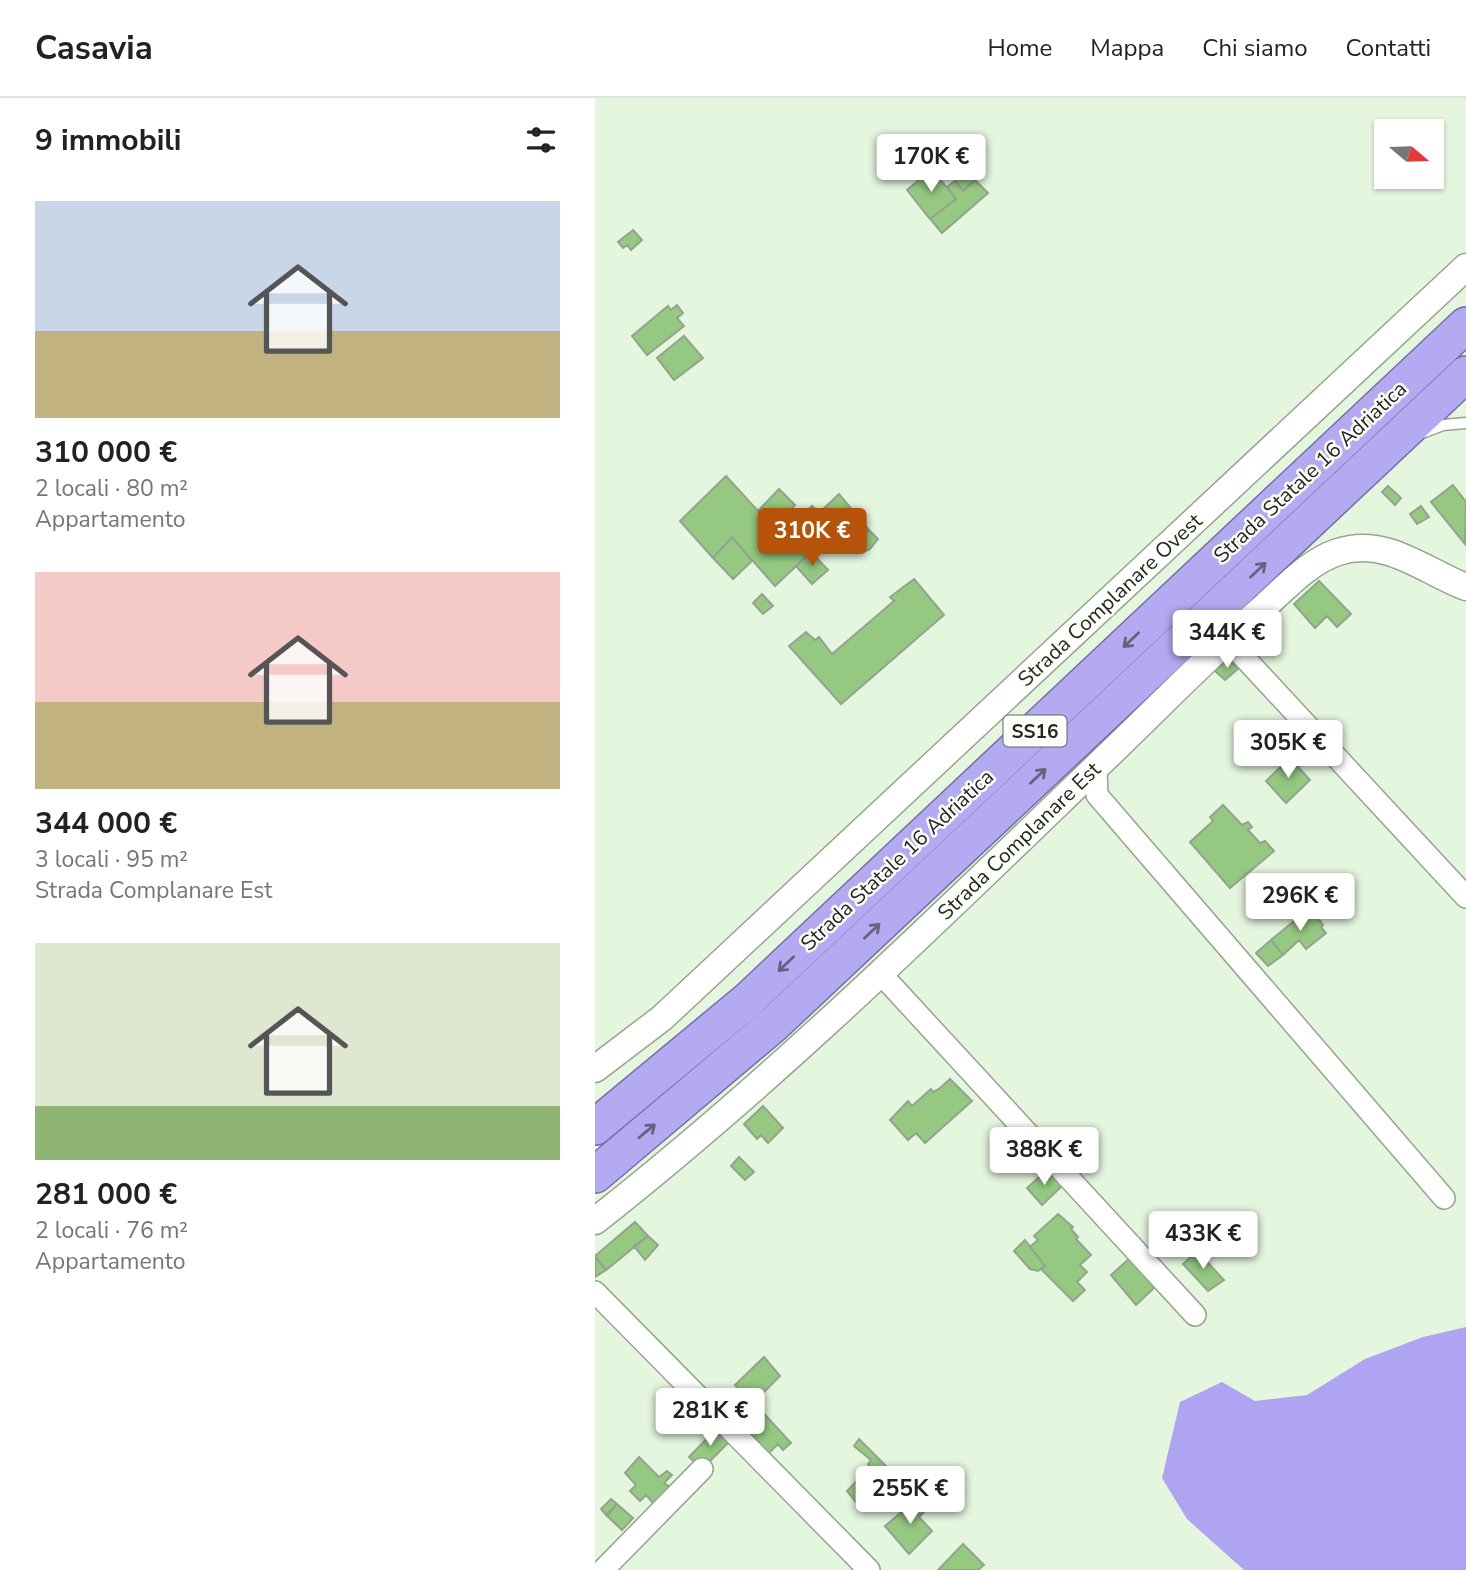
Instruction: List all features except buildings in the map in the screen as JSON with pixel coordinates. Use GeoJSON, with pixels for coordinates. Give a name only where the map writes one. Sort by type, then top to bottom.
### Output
{"type":"FeatureCollection","features":[{"type":"Feature","properties":{"kind":"highway","name":"Strada Statale 16 Adriatica"},"geometry":{"type":"LineString","coordinates":[[595,1127],[748,1000],[1466,325]]}},
{"type":"Feature","properties":{"kind":"highway","name":"Strada Statale 16 Adriatica"},"geometry":{"type":"LineString","coordinates":[[595,1175],[774,1024],[1466,374]]}},
{"type":"Feature","properties":{"kind":"street","name":"Strada Complanare Ovest"},"geometry":{"type":"LineString","coordinates":[[595,1069],[662,1018],[1466,267]]}},
{"type":"Feature","properties":{"kind":"street","name":"Strada Complanare Est"},"geometry":{"type":"LineString","coordinates":[[595,1221],[672,1161],[880,973],[1227,639],[1306,569],[1336,552],[1364,546],[1398,553],[1466,587]]}},
{"type":"Feature","properties":{"kind":"street"},"geometry":{"type":"LineString","coordinates":[[1227,639],[1466,897]]}},
{"type":"Feature","properties":{"kind":"street"},"geometry":{"type":"LineString","coordinates":[[1096,767],[1097,795],[1444,1198]]}},
{"type":"Feature","properties":{"kind":"street"},"geometry":{"type":"LineString","coordinates":[[880,973],[1195,1315]]}},
{"type":"Feature","properties":{"kind":"street"},"geometry":{"type":"LineString","coordinates":[[595,1292],[869,1570]]}},
{"type":"Feature","properties":{"kind":"street"},"geometry":{"type":"LineString","coordinates":[[603,1570],[702,1469]]}},
{"type":"Feature","properties":{"kind":"lane"},"geometry":{"type":"LineString","coordinates":[[1393,443],[1443,425],[1466,423]]}},
{"type":"Feature","properties":{"kind":"shaded area"},"geometry":{"type":"Polygon","coordinates":[[[1466,1327],[1466,1570],[1244,1570],[1187,1519],[1162,1478],[1180,1402],[1222,1382],[1255,1401],[1307,1395],[1365,1359],[1423,1337],[1466,1327]]]}}]}
